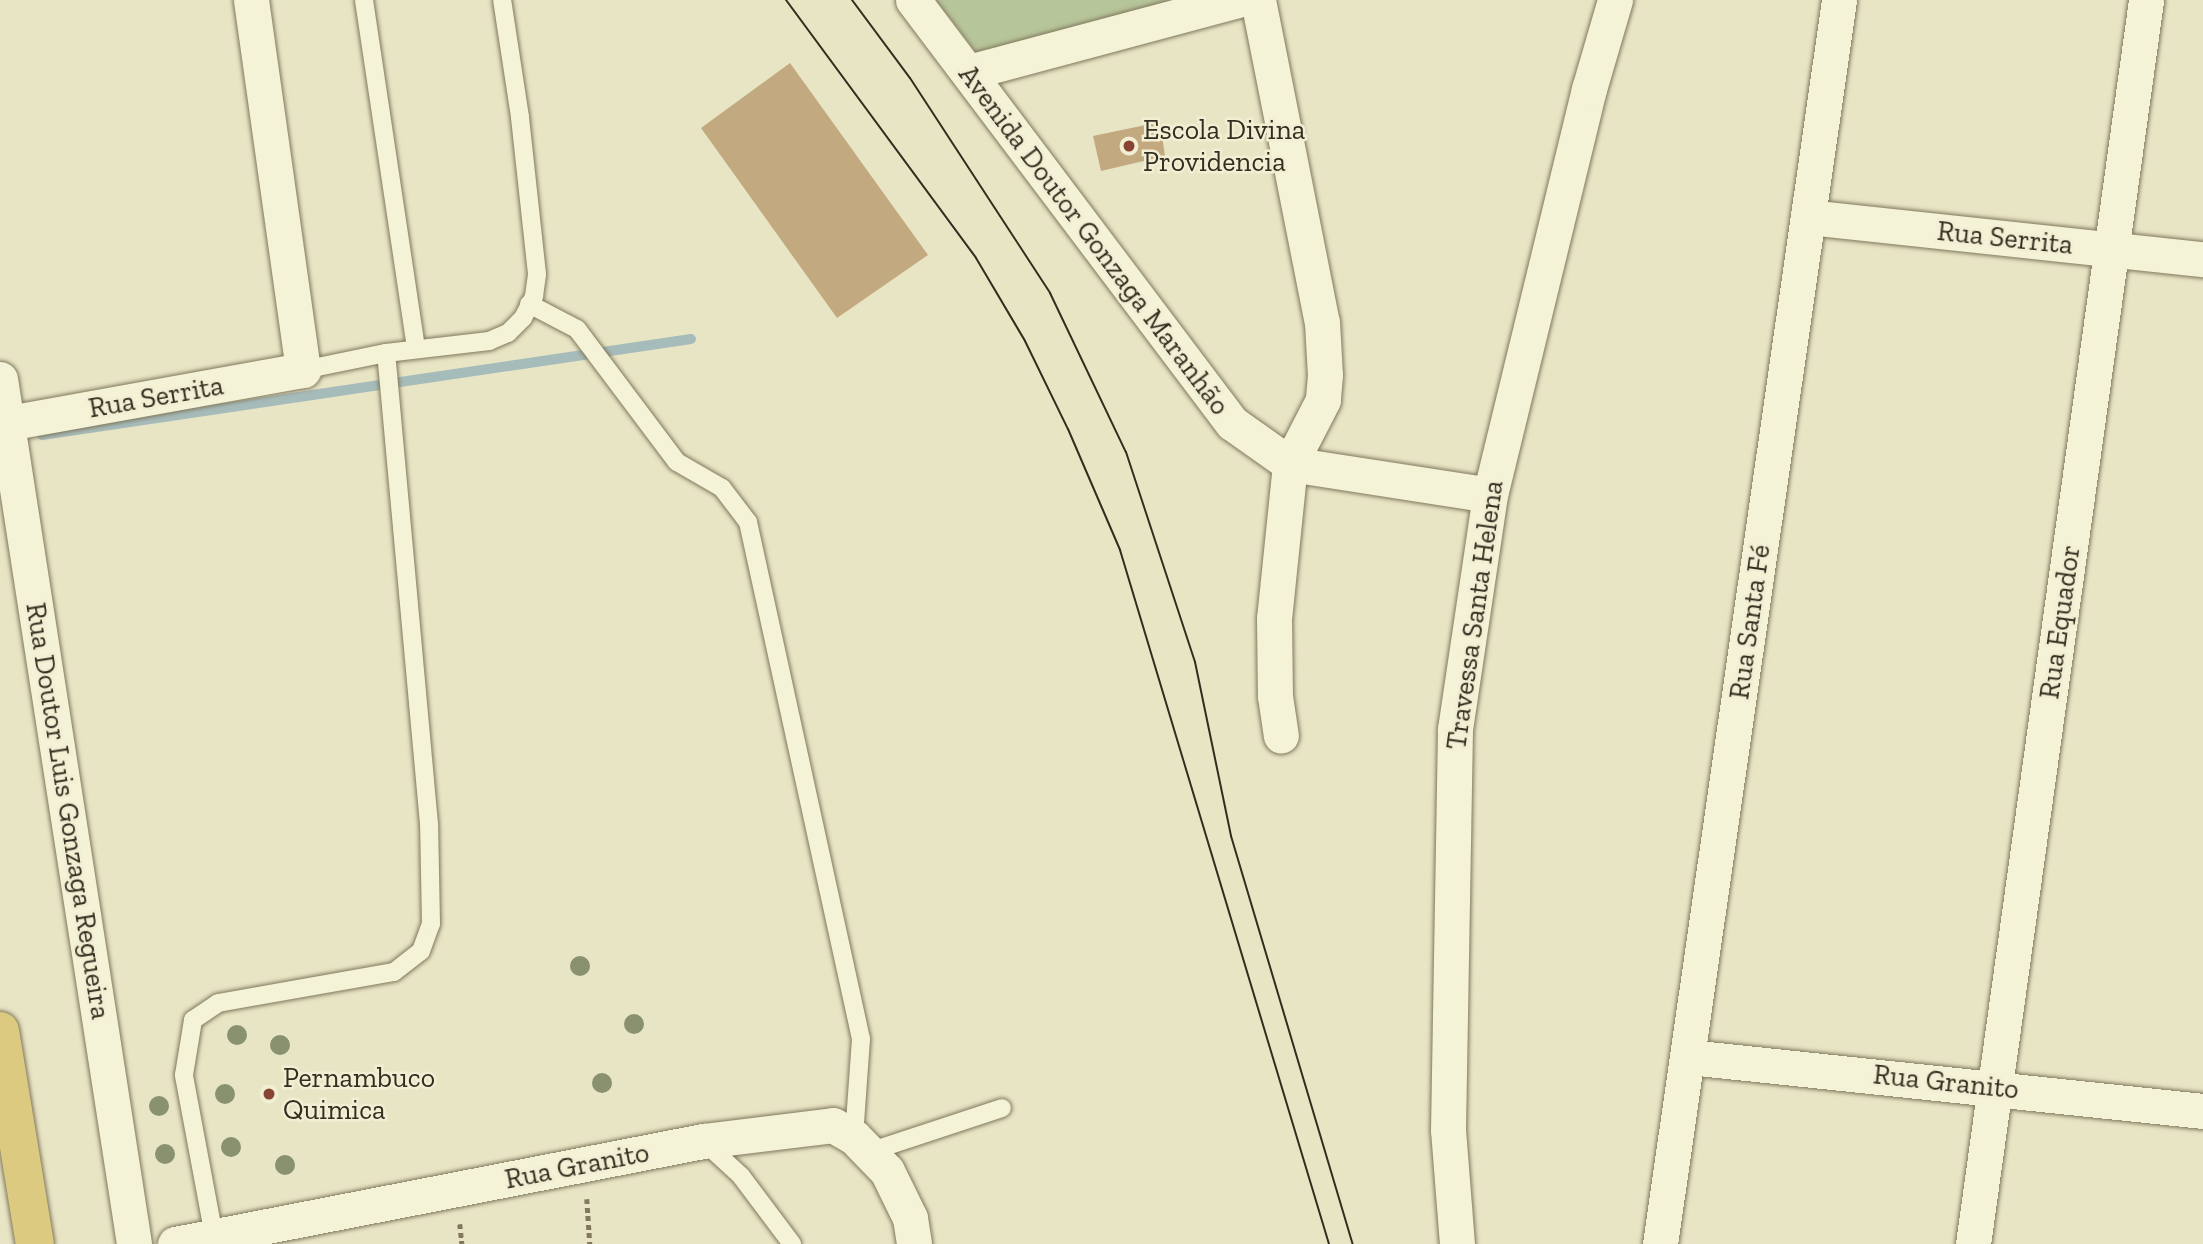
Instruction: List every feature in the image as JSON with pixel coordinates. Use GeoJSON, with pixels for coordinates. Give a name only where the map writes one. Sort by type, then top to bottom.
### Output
{"type":"FeatureCollection","features":[{"type":"Feature","properties":{"kind":"highway"},"geometry":{"type":"LineString","coordinates":[[0,1030],[35,1244]]}},
{"type":"Feature","properties":{"kind":"street"},"geometry":{"type":"LineString","coordinates":[[251,0],[303,370]]}},
{"type":"Feature","properties":{"kind":"street","name":"Avenida Doutor Gonzaga Maranhão"},"geometry":{"type":"LineString","coordinates":[[913,0],[1232,423],[1290,464]]}},
{"type":"Feature","properties":{"kind":"street"},"geometry":{"type":"LineString","coordinates":[[969,72],[1237,0]]}},
{"type":"Feature","properties":{"kind":"street"},"geometry":{"type":"LineString","coordinates":[[1258,0],[1322,322],[1323,400],[1290,464],[1274,618],[1275,696],[1281,736]]}},
{"type":"Feature","properties":{"kind":"street","name":"Travessa Santa Helena"},"geometry":{"type":"LineString","coordinates":[[1457,1244],[1448,1129],[1455,729],[1490,495],[1589,89],[1615,0]]}},
{"type":"Feature","properties":{"kind":"street","name":"Rua Santa Fé"},"geometry":{"type":"LineString","coordinates":[[1660,1244],[1839,0]]}},
{"type":"Feature","properties":{"kind":"street","name":"Rua Equador"},"geometry":{"type":"LineString","coordinates":[[1973,1244],[1992,1087],[2114,250],[2146,0]]}},
{"type":"Feature","properties":{"kind":"street","name":"Rua Serrita"},"geometry":{"type":"LineString","coordinates":[[1808,217],[2203,259]]}},
{"type":"Feature","properties":{"kind":"street","name":"Rua Serrita"},"geometry":{"type":"LineString","coordinates":[[8,424],[303,370]]}},
{"type":"Feature","properties":{"kind":"street","name":"Rua Doutor Luis Gonzaga Regueira"},"geometry":{"type":"LineString","coordinates":[[0,379],[134,1244]]}},
{"type":"Feature","properties":{"kind":"street"},"geometry":{"type":"LineString","coordinates":[[1290,464],[1490,495]]}},
{"type":"Feature","properties":{"kind":"street","name":"Rua Granito"},"geometry":{"type":"LineString","coordinates":[[1689,1057],[2203,1111]]}},
{"type":"Feature","properties":{"kind":"street","name":"Rua Granito"},"geometry":{"type":"LineString","coordinates":[[188,1242],[703,1141],[833,1125],[861,1144]]}},
{"type":"Feature","properties":{"kind":"street"},"geometry":{"type":"LineString","coordinates":[[861,1144],[887,1171],[910,1218],[914,1244]]}},
{"type":"Feature","properties":{"kind":"lane"},"geometry":{"type":"LineString","coordinates":[[364,0],[416,349]]}},
{"type":"Feature","properties":{"kind":"lane"},"geometry":{"type":"LineString","coordinates":[[303,370],[386,359],[416,349],[489,341],[508,333],[529,304],[537,274],[520,117],[502,0]]}},
{"type":"Feature","properties":{"kind":"lane"},"geometry":{"type":"LineString","coordinates":[[529,304],[577,329],[677,462],[722,488],[748,522],[861,1039],[861,1144],[1002,1108]]}},
{"type":"Feature","properties":{"kind":"lane"},"geometry":{"type":"LineString","coordinates":[[188,1242],[184,1075],[193,1020],[218,1003],[394,972],[421,950],[431,924],[429,824],[386,359]]}},
{"type":"Feature","properties":{"kind":"lane"},"geometry":{"type":"LineString","coordinates":[[703,1141],[741,1176],[792,1244]]}},
{"type":"Feature","properties":{"kind":"path"},"geometry":{"type":"LineString","coordinates":[[585,1164],[590,1244]]}},
{"type":"Feature","properties":{"kind":"green space"},"geometry":{"type":"Polygon","coordinates":[[[936,0],[1214,0],[981,59],[936,0]]]}},
{"type":"Feature","properties":{"kind":"building"},"geometry":{"type":"Polygon","coordinates":[[[790,63],[928,255],[837,318],[701,128],[790,63]]]}},
{"type":"Feature","properties":{"kind":"building","name":"Escola Divina Providencia"},"geometry":{"type":"Polygon","coordinates":[[[1160,122],[1165,156],[1101,171],[1093,136],[1160,122]]]}},
{"type":"Feature","properties":{"kind":"waterway"},"geometry":{"type":"LineString","coordinates":[[42,435],[691,339]]}},
{"type":"Feature","properties":{"kind":"tram line"},"geometry":{"type":"LineString","coordinates":[[786,0],[976,258],[1025,341],[1068,429],[1120,550],[1329,1244]]}},
{"type":"Feature","properties":{"kind":"tram line"},"geometry":{"type":"LineString","coordinates":[[852,0],[910,78],[1050,293],[1126,452],[1195,662],[1231,836],[1353,1244]]}},
{"type":"Feature","properties":{"kind":"place","name":"Escola Divina Providencia"},"geometry":{"type":"Point","coordinates":[1129,146]}},
{"type":"Feature","properties":{"kind":"place","name":"Pernambuco Quimica"},"geometry":{"type":"Point","coordinates":[269,1094]}}]}
